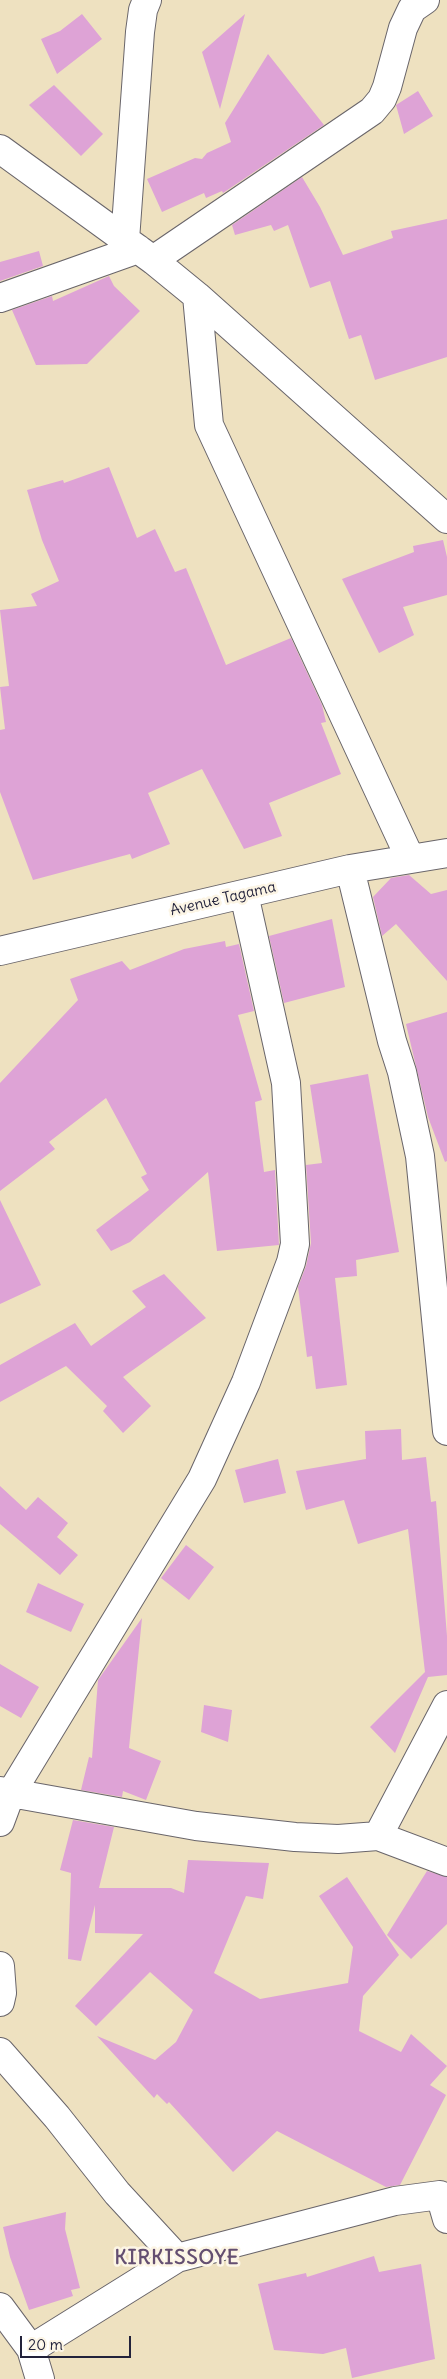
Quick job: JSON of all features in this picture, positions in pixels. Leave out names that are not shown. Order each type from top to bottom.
[{"type":"street","points":[[139,249],[140,32],[143,10],[147,0]]},
{"type":"street","points":[[0,298],[139,249],[372,111],[382,99],[387,87],[403,28],[412,9],[425,0]]},
{"type":"street","points":[[0,150],[139,249],[198,296],[447,519]]},
{"type":"street","points":[[198,296],[208,425],[410,858]]},
{"type":"street","name":"Avenue Tagama","points":[[0,951],[350,869],[447,853]]},
{"type":"street","points":[[350,869],[392,1041],[402,1072],[420,1156],[447,1431]]},
{"type":"street","points":[[0,1822],[5,1793],[202,1479],[246,1382],[291,1262],[295,1244],[286,1083],[244,894]]},
{"type":"street","points":[[378,1836],[447,1705]]},
{"type":"street","points":[[5,1793],[196,1826],[295,1838],[338,1839],[378,1836],[447,1862]]},
{"type":"street","points":[[0,1966],[2,1993],[0,2002]]},
{"type":"street","points":[[0,2052],[57,2117],[117,2193],[177,2258]]},
{"type":"street","points":[[31,2349],[177,2258],[396,2201],[445,2197]]},
{"type":"street","points":[[0,2307],[31,2349],[40,2379]]},
{"type":"building","points":[[82,14],[102,39],[57,74],[41,39],[60,31]]},
{"type":"building","points":[[245,14],[220,109],[202,52]]},
{"type":"building","points":[[268,54],[324,125],[223,193],[222,191],[206,198],[204,193],[162,212],[147,179],[195,158],[202,159],[207,153],[231,142],[225,123]]},
{"type":"building","points":[[54,85],[103,134],[81,156],[29,105]]},
{"type":"building","points":[[418,91],[433,116],[404,134],[396,105]]},
{"type":"building","points":[[302,177],[320,207],[343,255],[393,238],[391,231],[447,219],[447,357],[375,380],[361,335],[349,339],[330,281],[310,288],[288,225],[274,231],[271,225],[235,235],[232,225]]},
{"type":"building","points":[[39,251],[43,266],[0,281],[0,262]]},
{"type":"building","points":[[109,276],[114,286],[140,311],[87,364],[36,365],[12,310],[52,296],[53,301]]},
{"type":"building","points":[[109,467],[137,538],[155,529],[175,572],[186,568],[226,665],[291,638],[322,705],[326,722],[321,723],[341,774],[269,803],[282,836],[244,849],[202,769],[148,793],[170,844],[132,859],[130,854],[33,880],[0,792],[0,730],[5,729],[0,687],[9,686],[0,610],[37,606],[31,594],[59,581],[42,540],[27,490],[63,480],[64,483]]},
{"type":"building","points":[[443,540],[447,557],[447,595],[403,607],[414,635],[379,653],[342,579],[414,552],[413,546]]},
{"type":"building","points":[[409,875],[431,894],[447,890],[447,981],[396,924],[382,936],[373,897],[391,878]]},
{"type":"building","points":[[332,919],[345,987],[284,1003],[269,936]]},
{"type":"building","points":[[225,941],[226,947],[239,944],[254,1011],[238,1015],[262,1100],[255,1102],[264,1172],[275,1170],[279,1245],[217,1251],[208,1172],[130,1242],[111,1251],[96,1230],[149,1190],[141,1177],[147,1174],[106,1098],[49,1142],[55,1149],[0,1191],[0,1083],[78,1000],[70,979],[122,961],[130,970],[184,949]]},
{"type":"building","points":[[447,1012],[447,1161],[445,1162],[428,1117],[406,1024]]},
{"type":"building","points":[[368,1074],[399,1252],[356,1260],[357,1276],[335,1278],[347,1385],[316,1389],[312,1356],[307,1357],[298,1287],[306,1266],[311,1243],[306,1165],[322,1163],[310,1085]]},
{"type":"building","points":[[0,1200],[41,1285],[0,1304]]},
{"type":"building","points":[[164,1274],[206,1318],[123,1377],[151,1406],[123,1433],[103,1411],[107,1406],[66,1366],[0,1402],[0,1365],[75,1323],[91,1346],[146,1307],[132,1291]]},
{"type":"building","points":[[401,1429],[402,1460],[426,1457],[431,1502],[436,1501],[447,1636],[447,1675],[428,1677],[395,1753],[370,1727],[425,1672],[408,1529],[358,1544],[344,1500],[306,1510],[296,1471],[366,1459],[365,1431]]},
{"type":"building","points":[[278,1459],[286,1493],[244,1503],[235,1470]]},
{"type":"building","points":[[0,1486],[26,1510],[38,1497],[68,1523],[57,1537],[78,1555],[60,1575],[0,1524]]},
{"type":"building","points":[[186,1545],[214,1567],[189,1600],[161,1578]]},
{"type":"building","points":[[38,1583],[84,1604],[71,1632],[26,1612]]},
{"type":"building","points":[[142,1618],[129,1748],[161,1761],[146,1800],[123,1791],[122,1797],[81,1790],[89,1757],[92,1758],[98,1680]]},
{"type":"building","points":[[0,1664],[39,1687],[21,1718],[0,1706]]},
{"type":"building","points":[[204,1705],[232,1710],[228,1742],[201,1732]]},
{"type":"building","points":[[73,1820],[114,1827],[99,1888],[171,1888],[184,1893],[188,1860],[269,1863],[263,1899],[246,1896],[214,1973],[260,1999],[348,1983],[353,1947],[319,1896],[347,1877],[399,1955],[363,1996],[359,2031],[401,2052],[411,2034],[447,2066],[430,2085],[446,2095],[400,2185],[386,2187],[277,2131],[233,2172],[169,2102],[167,2104],[157,2094],[154,2098],[97,2036],[155,2060],[176,2042],[193,2010],[150,1972],[96,2026],[75,2006],[143,1934],[95,1933],[95,1905],[81,1961],[68,1959],[71,1873],[60,1870]]},
{"type":"building","points":[[427,1871],[447,1877],[447,1924],[411,1959],[387,1935]]},
{"type":"building","points":[[66,2212],[65,2229],[80,2288],[71,2290],[73,2296],[29,2310],[10,2257],[3,2227]]},
{"type":"building","points":[[374,2256],[379,2272],[421,2264],[435,2359],[352,2378],[346,2348],[323,2354],[274,2350],[258,2284],[306,2273],[307,2277]]},
{"type":"district","name":"KIRKISSOYE","points":[[177,2258]]}]
